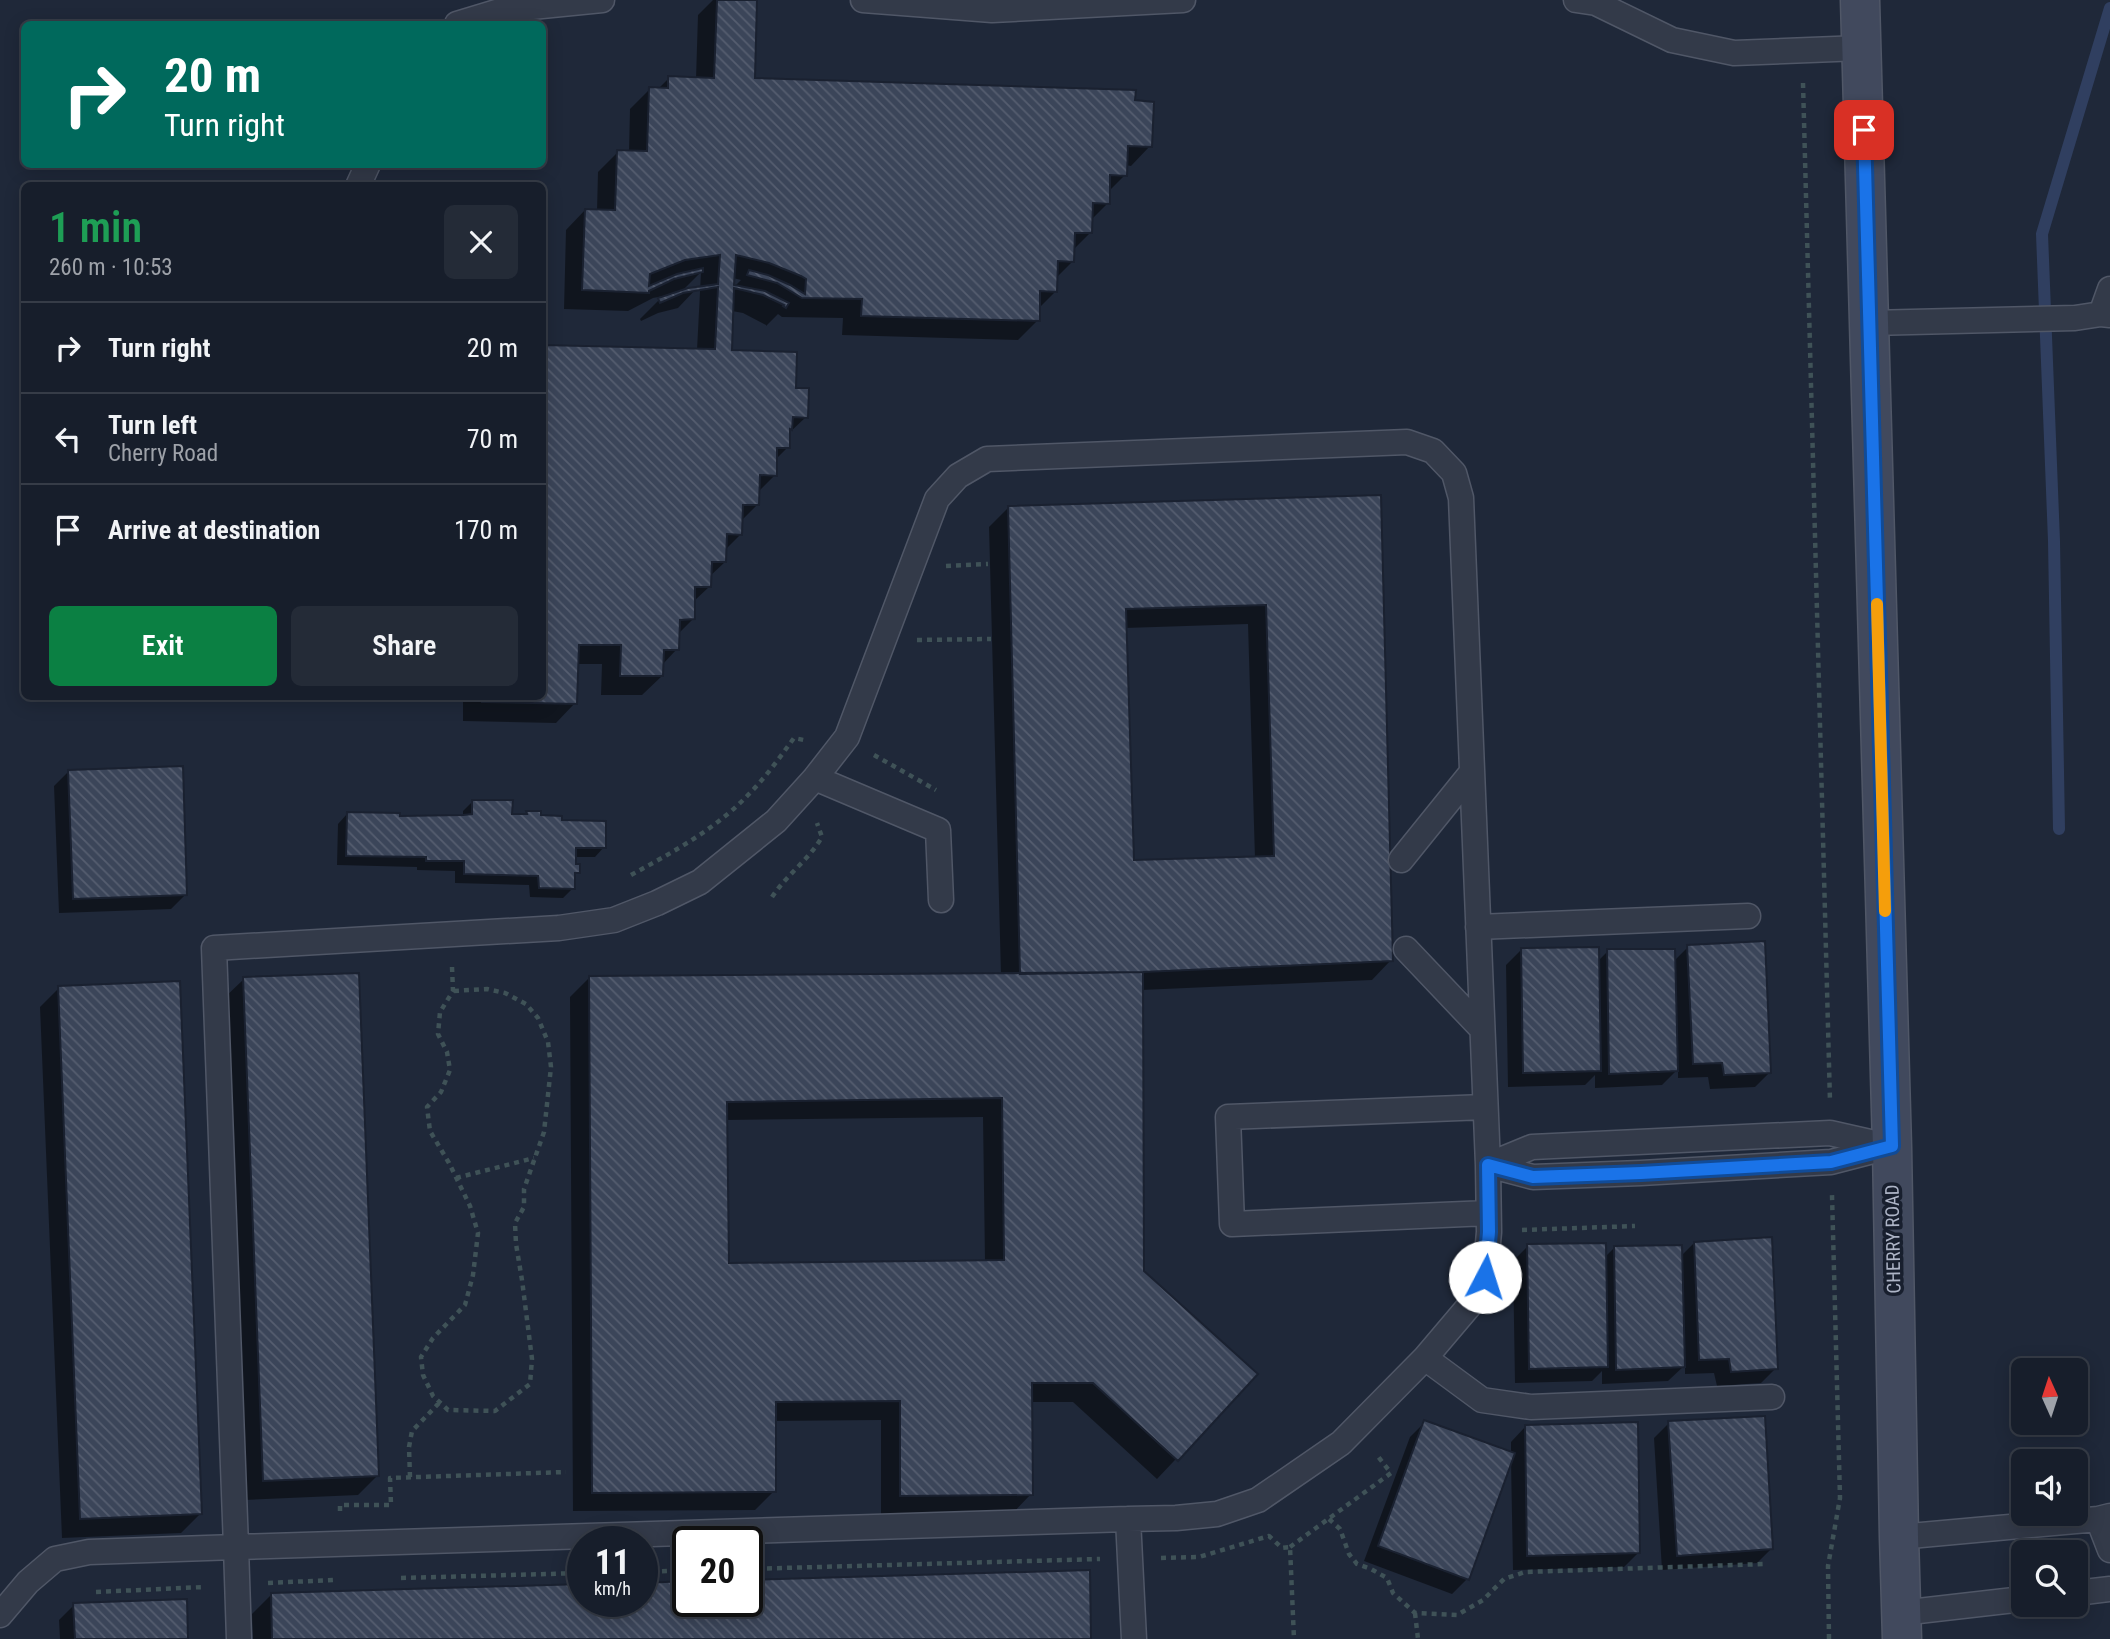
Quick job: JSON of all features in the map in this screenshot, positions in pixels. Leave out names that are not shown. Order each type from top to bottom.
[{"type":"main road","name":"CHERRY ROAD","points":[[1860,0],[1892,1146],[1902,1626]]},
{"type":"lane","points":[[467,21],[503,10],[602,0]]},
{"type":"lane","points":[[863,0],[992,10],[1183,0]]},
{"type":"lane","points":[[1576,0],[1596,3],[1672,40],[1734,53],[1861,48]]},
{"type":"lane","points":[[1870,323],[2105,315],[2110,289]]},
{"type":"lane","points":[[0,1615],[28,1582],[55,1559],[89,1552],[236,1547],[1128,1519],[1176,1518],[1217,1514],[1258,1500],[1340,1443],[1425,1358],[1475,1299],[1485,1277],[1489,1232],[1488,1165],[1461,498],[1454,473],[1433,452],[1407,442],[987,460],[958,476],[937,499],[847,737],[776,821],[700,882],[614,920],[559,928],[214,948],[236,1547],[239,1639]]},
{"type":"lane","points":[[1401,860],[1472,772]]},
{"type":"lane","points":[[815,778],[938,830],[941,900]]},
{"type":"lane","points":[[1478,927],[1748,916]]},
{"type":"lane","points":[[1406,949],[1482,1029]]},
{"type":"lane","points":[[1485,1107],[1228,1117],[1232,1224],[1488,1213]]},
{"type":"lane","points":[[1488,1165],[1532,1147],[1830,1133],[1892,1146]]},
{"type":"lane","points":[[1488,1165],[1533,1177],[1831,1162],[1892,1146]]},
{"type":"lane","points":[[1425,1358],[1482,1400],[1531,1407],[1772,1397]]},
{"type":"lane","points":[[1899,1537],[2104,1517],[2110,1549]]},
{"type":"lane","points":[[1128,1519],[1134,1639]]},
{"type":"lane","points":[[2088,1592],[2110,1589]]},
{"type":"lane","points":[[1902,1626],[2011,1602]]},
{"type":"path","points":[[1803,50],[1830,1133]]},
{"type":"path","points":[[915,640],[990,639]]},
{"type":"path","points":[[630,875],[682,847],[748,795],[794,737],[867,751],[901,772],[948,795]]},
{"type":"path","points":[[450,934],[453,991],[440,1012],[438,1034],[447,1052],[450,1070],[441,1092],[427,1107],[430,1131],[450,1163],[470,1206],[478,1233],[473,1275],[465,1305],[433,1338],[421,1357],[423,1375],[433,1396],[448,1410],[495,1411],[530,1384],[531,1359],[514,1223],[524,1207],[524,1189],[544,1132],[551,1068],[548,1042],[538,1017],[526,1004],[505,993],[488,989],[453,991]]},
{"type":"path","points":[[456,1178],[534,1158]]},
{"type":"path","points":[[1829,1639],[1828,1566],[1840,1498],[1831,1162]]},
{"type":"path","points":[[410,1477],[409,1447],[412,1431],[440,1402]]},
{"type":"path","points":[[341,1544],[340,1505],[391,1505],[390,1478],[566,1472]]},
{"type":"path","points":[[1329,1519],[1340,1529],[1349,1554],[1357,1564],[1387,1578],[1393,1593],[1415,1613],[1457,1615],[1483,1601],[1504,1579],[1525,1572],[1766,1564]]},
{"type":"path","points":[[763,1569],[1199,1557],[1269,1536],[1282,1548],[1290,1547],[1294,1639]]},
{"type":"path","points":[[395,1578],[567,1573]]},
{"type":"path","points":[[1415,1613],[1418,1639]]},
{"type":"building","points":[[717,0],[757,0],[755,78],[1136,90],[1135,100],[1154,102],[1152,147],[1128,146],[1127,176],[1110,175],[1110,204],[1093,203],[1092,233],[1075,233],[1074,262],[1058,261],[1057,292],[1040,291],[1040,321],[861,316],[862,299],[802,298],[777,283],[747,275],[749,270],[768,275],[805,294],[806,279],[769,263],[736,255],[734,285],[765,291],[789,303],[786,308],[763,295],[734,288],[732,350],[797,352],[796,388],[809,388],[808,418],[793,417],[790,448],[777,448],[777,476],[760,475],[759,505],[743,505],[742,535],[727,534],[726,562],[712,562],[711,587],[695,587],[695,619],[680,620],[679,650],[664,650],[663,676],[620,676],[621,645],[579,645],[577,704],[482,702],[546,700],[546,345],[715,349],[718,287],[683,293],[660,303],[658,298],[688,288],[718,284],[720,255],[685,260],[650,274],[649,286],[677,274],[703,268],[703,272],[674,279],[649,293],[582,290],[585,209],[615,210],[617,150],[647,151],[649,87],[668,88],[668,76],[714,78]]},
{"type":"building","points":[[1381,495],[1393,961],[1143,972],[1020,974],[1008,506]],"holes":[[[1266,605],[1274,856],[1134,860],[1126,609]]]},
{"type":"building","points":[[183,766],[187,895],[73,899],[68,770]]},
{"type":"building","points":[[472,800],[513,800],[512,814],[541,811],[541,815],[562,816],[562,820],[606,821],[606,848],[576,848],[576,864],[580,864],[580,873],[575,873],[575,889],[539,888],[538,876],[464,874],[464,861],[426,861],[426,857],[346,856],[347,812],[400,813],[400,816],[463,815],[472,814]]},
{"type":"building","points":[[1765,941],[1771,1073],[1724,1075],[1722,1063],[1693,1064],[1687,945]]},
{"type":"building","points":[[1599,947],[1601,1071],[1523,1073],[1521,948]]},
{"type":"building","points":[[1607,949],[1675,949],[1678,1071],[1609,1074]]},
{"type":"building","points":[[1143,972],[1144,1271],[1258,1374],[1178,1461],[1093,1383],[1032,1383],[1033,1495],[900,1496],[900,1401],[776,1402],[776,1492],[592,1493],[589,976]],"holes":[[[1002,1098],[1004,1260],[729,1263],[727,1102]]]},
{"type":"building","points":[[359,973],[379,1476],[263,1481],[243,977]]},
{"type":"building","points":[[180,981],[202,1514],[80,1519],[58,986]]},
{"type":"building","points":[[1772,1237],[1778,1369],[1731,1372],[1729,1359],[1699,1360],[1694,1242]]},
{"type":"building","points":[[1606,1243],[1608,1367],[1529,1369],[1527,1244]]},
{"type":"building","points":[[1682,1245],[1685,1367],[1616,1370],[1614,1246]]},
{"type":"building","points":[[1765,1416],[1773,1549],[1677,1556],[1668,1421]]},
{"type":"building","points":[[1424,1420],[1515,1453],[1469,1580],[1378,1546]]},
{"type":"building","points":[[1638,1422],[1640,1553],[1527,1556],[1525,1425]]},
{"type":"building","points":[[1090,1570],[1091,1639],[272,1639],[271,1593],[567,1584],[567,1617],[658,1617],[658,1582],[672,1582],[672,1617],[763,1617],[763,1580]]},
{"type":"building","points":[[187,1599],[188,1639],[75,1639],[73,1603]]},
{"type":"waterway","points":[[2059,829],[2054,541],[2042,234],[2110,8]]},
{"type":"slow traffic","points":[[1877,604],[1885,911]]},
{"type":"route","points":[[1485,1277],[1489,1232],[1488,1165],[1533,1177],[1641,1173],[1831,1162],[1892,1146],[1864,130]]}]
